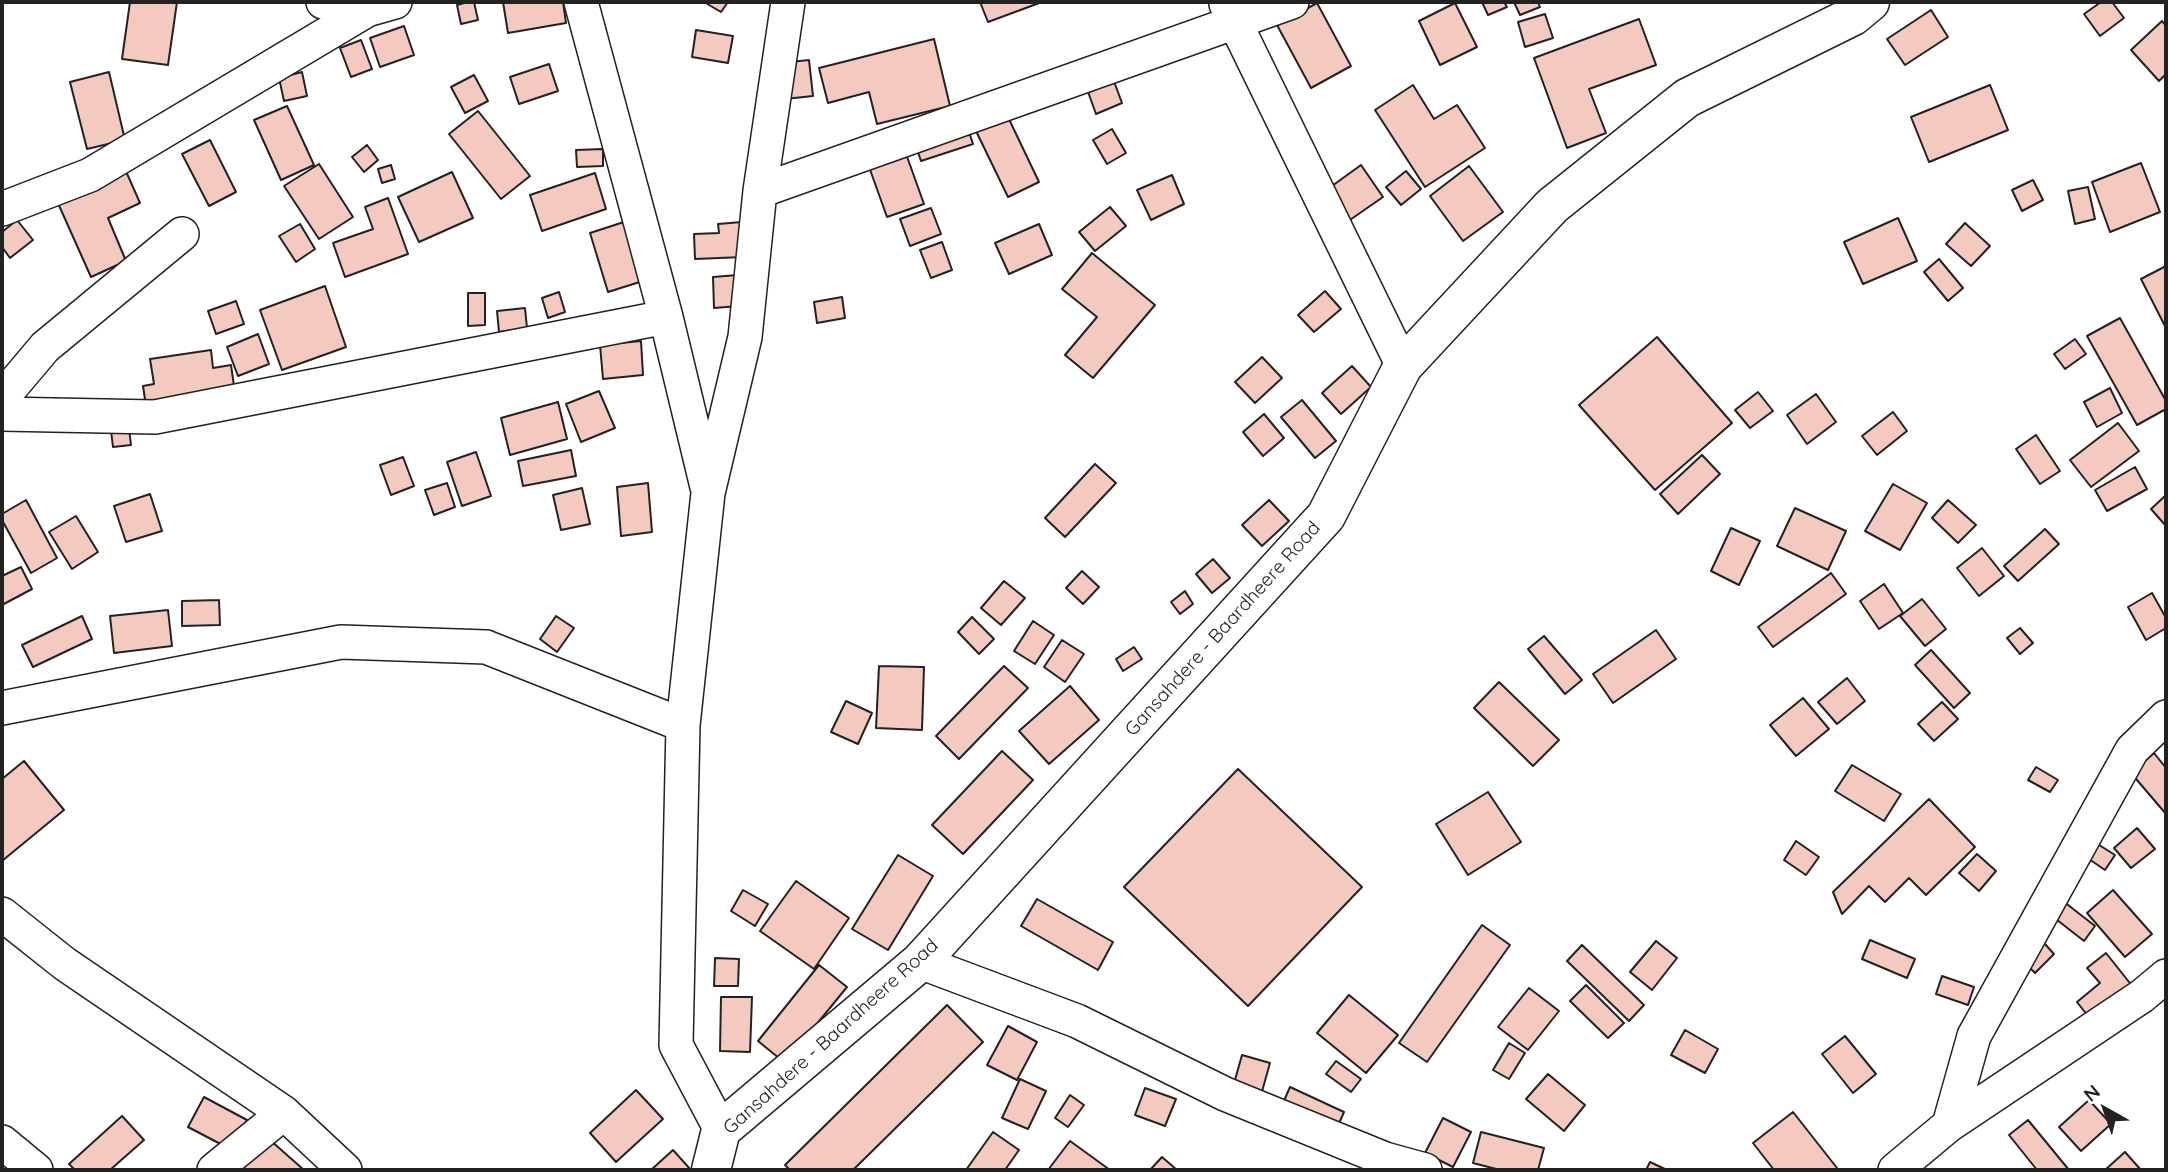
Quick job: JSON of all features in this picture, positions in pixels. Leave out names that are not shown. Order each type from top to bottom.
[{"type":"main road","name":"Gansahdere - Baardheere Road","points":[[711,1170],[721,1130],[920,962],[1326,516],[1403,366],[1552,206],[1687,98],[1853,16],[1870,2]]},
{"type":"street","points":[[323,2],[381,6]]},
{"type":"street","points":[[581,2],[666,317],[708,493]]},
{"type":"street","points":[[721,1130],[676,1045],[683,725],[708,493],[745,337],[760,191],[788,2]]},
{"type":"street","points":[[760,191],[1230,12],[1292,2]]},
{"type":"street","points":[[2,209],[90,174],[381,6]]},
{"type":"street","points":[[1230,12],[1403,366]]},
{"type":"street","points":[[2,398],[45,347],[182,234]]},
{"type":"street","points":[[2,414],[155,416],[666,317]]},
{"type":"street","points":[[2,708],[341,642],[486,647],[683,725]]},
{"type":"street","points":[[1950,1125],[1974,1036],[2132,750],[2166,717]]},
{"type":"street","points":[[2,914],[65,964],[284,1113],[345,1170]]},
{"type":"street","points":[[920,962],[1077,1021],[1225,1094],[1381,1165],[1425,1170]]},
{"type":"street","points":[[1895,1170],[1950,1125],[2142,996],[2166,976]]},
{"type":"street","points":[[214,1170],[284,1113]]},
{"type":"street","points":[[2,1142],[36,1170]]},
{"type":"building","points":[[130,2],[177,2],[168,65],[122,59]]},
{"type":"building","points":[[474,2],[478,20],[461,24],[457,5]]},
{"type":"building","points":[[503,2],[563,2],[566,23],[508,33]]},
{"type":"building","points":[[704,2],[728,2],[721,12]]},
{"type":"building","points":[[980,2],[1042,2],[988,22]]},
{"type":"building","points":[[1482,2],[1504,2],[1507,7],[1488,15]]},
{"type":"building","points":[[1514,2],[1538,2],[1540,7],[1520,15]]},
{"type":"building","points":[[2101,2],[2112,2],[2124,18],[2100,36],[2084,14]]},
{"type":"building","points":[[1317,3],[1351,66],[1311,88],[1277,25]]},
{"type":"building","points":[[1455,3],[1477,47],[1440,65],[1419,21]]},
{"type":"building","points":[[1931,10],[1948,37],[1905,65],[1887,39]]},
{"type":"building","points":[[1545,14],[1553,38],[1525,47],[1518,22]]},
{"type":"building","points":[[1639,19],[1656,65],[1589,89],[1606,133],[1567,148],[1534,58]]},
{"type":"building","points":[[2162,21],[2166,26],[2166,74],[2159,81],[2131,50]]},
{"type":"building","points":[[404,26],[414,55],[380,67],[370,38]]},
{"type":"building","points":[[696,30],[733,36],[728,63],[692,57]]},
{"type":"building","points":[[934,39],[950,106],[877,124],[869,92],[828,103],[819,68]]},
{"type":"building","points":[[361,40],[372,69],[351,77],[340,48]]},
{"type":"building","points":[[809,60],[813,96],[785,99],[781,63]]},
{"type":"building","points":[[549,64],[558,91],[519,104],[510,77]]},
{"type":"building","points":[[1109,68],[1122,103],[1096,114],[1083,78]]},
{"type":"building","points":[[109,72],[125,140],[87,149],[70,82]]},
{"type":"building","points":[[302,72],[307,96],[284,101],[279,78]]},
{"type":"building","points":[[474,75],[488,101],[465,113],[451,87]]},
{"type":"building","points":[[1413,85],[1434,119],[1457,105],[1485,148],[1425,187],[1375,110]]},
{"type":"building","points":[[1990,85],[2008,130],[1929,162],[1911,117]]},
{"type":"building","points":[[287,106],[314,165],[281,180],[254,120]]},
{"type":"building","points":[[478,111],[530,176],[501,199],[449,134]]},
{"type":"building","points":[[1007,115],[1039,182],[1008,197],[976,131]]},
{"type":"building","points":[[965,120],[973,144],[921,161],[913,137]]},
{"type":"building","points":[[1112,129],[1126,153],[1107,164],[1093,140]]},
{"type":"building","points":[[210,140],[236,192],[209,206],[182,154]]},
{"type":"building","points":[[367,145],[378,160],[364,172],[352,157]]},
{"type":"building","points":[[603,149],[603,166],[577,167],[576,150]]},
{"type":"building","points":[[905,151],[924,204],[887,217],[868,164]]},
{"type":"building","points":[[2141,163],[2160,212],[2110,232],[2092,182]]},
{"type":"building","points":[[319,164],[353,217],[319,239],[284,186]]},
{"type":"building","points":[[391,165],[395,179],[382,183],[378,169]]},
{"type":"building","points":[[1361,165],[1383,197],[1347,222],[1325,191]]},
{"type":"building","points":[[1469,166],[1503,212],[1463,241],[1430,196]]},
{"type":"building","points":[[125,169],[140,203],[108,218],[126,261],[91,277],[57,201]]},
{"type":"building","points":[[1406,171],[1421,189],[1401,205],[1386,187]]},
{"type":"building","points":[[452,172],[473,218],[419,242],[398,197]]},
{"type":"building","points":[[595,173],[606,209],[542,231],[530,195]]},
{"type":"building","points":[[1172,175],[1184,204],[1151,220],[1137,190]]},
{"type":"building","points":[[2033,180],[2043,200],[2022,211],[2012,190]]},
{"type":"building","points":[[2088,187],[2095,219],[2075,224],[2068,191]]},
{"type":"building","points":[[388,198],[408,254],[345,277],[333,243],[373,229],[365,207]]},
{"type":"building","points":[[1110,207],[1126,226],[1095,251],[1079,232]]},
{"type":"building","points":[[931,208],[941,234],[910,246],[900,219]]},
{"type":"building","points":[[1898,218],[1917,261],[1863,284],[1844,242]]},
{"type":"building","points":[[17,220],[33,240],[10,258],[2,247],[2,232]]},
{"type":"building","points":[[627,221],[646,280],[608,292],[590,233]]},
{"type":"building","points":[[742,222],[743,257],[695,259],[694,234],[719,233],[718,224]]},
{"type":"building","points":[[1965,223],[1990,246],[1971,266],[1946,244]]},
{"type":"building","points":[[300,224],[315,249],[296,262],[279,236]]},
{"type":"building","points":[[1039,224],[1052,255],[1009,274],[995,243]]},
{"type":"building","points":[[942,242],[952,270],[931,278],[920,250]]},
{"type":"building","points":[[1092,253],[1155,305],[1093,378],[1065,355],[1097,317],[1062,289]]},
{"type":"building","points":[[1939,259],[1963,288],[1948,301],[1924,272]]},
{"type":"building","points":[[2166,266],[2166,328],[2141,279]]},
{"type":"building","points":[[738,275],[739,306],[714,308],[713,277]]},
{"type":"building","points":[[325,286],[346,347],[282,370],[260,310]]},
{"type":"building","points":[[1325,291],[1341,309],[1314,332],[1298,315]]},
{"type":"building","points":[[559,292],[565,312],[548,318],[542,298]]},
{"type":"building","points":[[468,293],[485,293],[485,325],[468,326]]},
{"type":"building","points":[[842,297],[845,318],[817,323],[814,302]]},
{"type":"building","points":[[236,301],[244,324],[216,334],[208,311]]},
{"type":"building","points":[[525,308],[527,328],[499,332],[497,311]]},
{"type":"building","points":[[2120,318],[2166,401],[2166,409],[2137,425],[2087,336]]},
{"type":"building","points":[[258,334],[269,364],[238,376],[227,347]]},
{"type":"building","points":[[1657,337],[1732,423],[1655,490],[1579,405]]},
{"type":"building","points":[[2075,339],[2086,354],[2065,369],[2054,354]]},
{"type":"building","points":[[641,341],[643,375],[603,379],[600,345]]},
{"type":"building","points":[[211,350],[213,368],[231,365],[235,393],[146,406],[143,386],[154,384],[150,359]]},
{"type":"building","points":[[1262,357],[1282,378],[1255,403],[1235,382]]},
{"type":"building","points":[[1352,366],[1371,387],[1341,414],[1322,393]]},
{"type":"building","points":[[2110,388],[2122,413],[2097,427],[2084,402]]},
{"type":"building","points":[[599,391],[615,428],[581,442],[566,404]]},
{"type":"building","points":[[1758,392],[1773,411],[1750,428],[1735,410]]},
{"type":"building","points":[[1816,394],[1836,422],[1807,444],[1787,415]]},
{"type":"building","points":[[1302,400],[1336,441],[1315,458],[1281,417]]},
{"type":"building","points":[[558,402],[567,439],[510,455],[501,418]]},
{"type":"building","points":[[1893,412],[1907,431],[1877,455],[1862,436]]},
{"type":"building","points":[[1264,414],[1284,438],[1263,456],[1243,432]]},
{"type":"building","points":[[128,420],[131,445],[113,447],[110,423]]},
{"type":"building","points":[[2118,423],[2139,451],[2091,487],[2070,460]]},
{"type":"building","points":[[2036,435],[2060,471],[2040,484],[2016,449]]},
{"type":"building","points":[[571,450],[576,476],[523,486],[518,461]]},
{"type":"building","points":[[476,452],[491,496],[462,506],[447,462]]},
{"type":"building","points":[[1702,455],[1720,474],[1678,514],[1660,494]]},
{"type":"building","points":[[403,457],[414,486],[391,495],[380,465]]},
{"type":"building","points":[[1095,464],[1116,483],[1065,537],[1045,518]]},
{"type":"building","points":[[2135,467],[2147,489],[2107,511],[2095,490]]},
{"type":"building","points":[[447,483],[455,507],[434,515],[425,490]]},
{"type":"building","points":[[648,483],[652,532],[621,536],[617,487]]},
{"type":"building","points":[[1893,484],[1927,503],[1900,550],[1865,531]]},
{"type":"building","points":[[582,488],[590,524],[561,530],[553,495]]},
{"type":"building","points":[[150,494],[162,531],[126,542],[114,506]]},
{"type":"building","points":[[2166,495],[2166,526],[2151,509]]},
{"type":"building","points":[[26,500],[57,558],[31,573],[2,520],[2,514]]},
{"type":"building","points":[[1269,500],[1289,521],[1262,546],[1242,525]]},
{"type":"building","points":[[1948,500],[1976,525],[1958,543],[1932,518]]},
{"type":"building","points":[[1795,508],[1846,531],[1828,570],[1777,546]]},
{"type":"building","points":[[76,516],[98,552],[72,569],[49,532]]},
{"type":"building","points":[[1731,528],[1760,541],[1739,585],[1711,571]]},
{"type":"building","points":[[2045,529],[2059,544],[2018,581],[2004,566]]},
{"type":"building","points":[[1982,548],[2004,576],[1979,596],[1957,568]]},
{"type":"building","points":[[1213,559],[1230,578],[1212,593],[1196,574]]},
{"type":"building","points":[[21,567],[32,589],[2,605],[2,576]]},
{"type":"building","points":[[1082,571],[1099,587],[1083,604],[1066,588]]},
{"type":"building","points":[[1831,573],[1846,594],[1773,647],[1758,627]]},
{"type":"building","points":[[1004,581],[1025,598],[1001,625],[981,608]]},
{"type":"building","points":[[1884,584],[1903,613],[1879,629],[1860,601]]},
{"type":"building","points":[[1185,591],[1193,604],[1180,614],[1171,602]]},
{"type":"building","points":[[2152,593],[2166,618],[2166,628],[2146,640],[2128,607]]},
{"type":"building","points":[[1922,599],[1946,629],[1925,646],[1900,616]]},
{"type":"building","points":[[219,600],[220,625],[182,626],[182,601]]},
{"type":"building","points":[[168,610],[172,646],[114,653],[110,616]]},
{"type":"building","points":[[82,616],[92,639],[33,667],[22,645]]},
{"type":"building","points":[[556,616],[574,628],[557,652],[540,639]]},
{"type":"building","points":[[972,617],[994,639],[979,654],[958,632]]},
{"type":"building","points":[[1033,621],[1054,635],[1035,664],[1014,651]]},
{"type":"building","points":[[2020,628],[2033,643],[2020,654],[2007,638]]},
{"type":"building","points":[[1656,630],[1676,659],[1613,703],[1593,674]]},
{"type":"building","points":[[1544,636],[1582,680],[1565,694],[1528,649]]},
{"type":"building","points":[[1062,640],[1084,654],[1065,682],[1044,667]]},
{"type":"building","points":[[1134,647],[1142,659],[1123,671],[1116,659]]},
{"type":"building","points":[[1931,650],[1970,693],[1954,708],[1915,665]]},
{"type":"building","points":[[879,666],[924,667],[922,730],[876,728]]},
{"type":"building","points":[[1004,666],[1028,688],[959,759],[936,736]]},
{"type":"building","points":[[1847,678],[1865,701],[1837,724],[1818,702]]},
{"type":"building","points":[[1499,682],[1559,740],[1533,766],[1474,708]]},
{"type":"building","points":[[1070,686],[1099,720],[1049,764],[1019,731]]},
{"type":"building","points":[[1803,698],[1829,729],[1796,756],[1770,725]]},
{"type":"building","points":[[846,701],[872,713],[858,744],[831,732]]},
{"type":"building","points":[[1942,702],[1958,719],[1934,741],[1918,724]]},
{"type":"building","points":[[1002,751],[1033,780],[963,854],[932,825]]},
{"type":"building","points":[[2154,753],[2166,768],[2166,814],[2131,773]]},
{"type":"building","points":[[24,761],[64,810],[2,861],[2,779]]},
{"type":"building","points":[[1852,765],[1901,794],[1884,821],[1835,791]]},
{"type":"building","points":[[2036,767],[2058,780],[2050,792],[2028,780]]},
{"type":"building","points":[[1238,769],[1362,887],[1248,1006],[1124,887]]},
{"type":"building","points":[[1488,792],[1521,842],[1468,875],[1436,824]]},
{"type":"building","points":[[1929,799],[1975,847],[1926,895],[1909,878],[1885,902],[1869,886],[1842,914],[1833,892]]},
{"type":"building","points":[[2137,828],[2155,849],[2131,868],[2114,848]]},
{"type":"building","points":[[1796,841],[1819,857],[1806,875],[1784,860]]},
{"type":"building","points":[[2096,843],[2115,855],[2105,870],[2086,857]]},
{"type":"building","points":[[1977,854],[1996,871],[1979,891],[1959,873]]},
{"type":"building","points":[[898,855],[933,876],[888,950],[852,929]]},
{"type":"building","points":[[796,881],[849,918],[814,969],[760,931]]},
{"type":"building","points":[[743,890],[768,904],[755,926],[731,911]]},
{"type":"building","points":[[2113,890],[2152,934],[2125,957],[2087,913]]},
{"type":"building","points":[[1037,899],[1113,942],[1098,970],[1021,926]]},
{"type":"building","points":[[2063,901],[2095,926],[2084,941],[2052,916]]},
{"type":"building","points":[[1482,925],[1510,945],[1427,1062],[1399,1043]]},
{"type":"building","points":[[1870,940],[1915,959],[1907,978],[1862,959]]},
{"type":"building","points":[[1656,941],[1677,958],[1652,990],[1630,972]]},
{"type":"building","points":[[2044,943],[2054,954],[2035,973],[2024,962]]},
{"type":"building","points":[[1582,945],[1644,1005],[1629,1021],[1567,961]]},
{"type":"building","points":[[2106,953],[2133,987],[2091,1020],[2077,1002],[2100,983],[2087,968]]},
{"type":"building","points":[[715,958],[739,959],[738,986],[714,986]]},
{"type":"building","points":[[819,965],[847,987],[785,1063],[758,1041]]},
{"type":"building","points":[[1942,976],[1974,987],[1968,1005],[1936,994]]},
{"type":"building","points":[[1586,985],[1624,1023],[1608,1038],[1570,1001]]},
{"type":"building","points":[[1529,988],[1559,1011],[1528,1050],[1498,1027]]},
{"type":"building","points":[[1349,995],[1398,1035],[1366,1073],[1317,1033]]},
{"type":"building","points":[[721,997],[752,997],[750,1052],[720,1051]]},
{"type":"building","points":[[947,1005],[983,1042],[853,1170],[790,1170],[785,1165]]},
{"type":"building","points":[[1008,1026],[1037,1042],[1017,1080],[987,1065]]},
{"type":"building","points":[[1685,1030],[1718,1049],[1705,1073],[1671,1055]]},
{"type":"building","points":[[1845,1036],[1876,1074],[1853,1093],[1822,1054]]},
{"type":"building","points":[[1509,1043],[1525,1053],[1509,1079],[1493,1070]]},
{"type":"building","points":[[1242,1055],[1270,1063],[1261,1095],[1233,1087]]},
{"type":"building","points":[[1336,1061],[1361,1079],[1351,1092],[1326,1074]]},
{"type":"building","points":[[1548,1074],[1585,1105],[1564,1131],[1526,1099]]},
{"type":"building","points":[[1020,1079],[1046,1091],[1028,1129],[1002,1118]]},
{"type":"building","points":[[1290,1087],[1344,1112],[1337,1128],[1283,1103]]},
{"type":"building","points":[[1145,1088],[1176,1099],[1165,1126],[1135,1115]]},
{"type":"building","points":[[636,1090],[663,1119],[616,1162],[590,1133]]},
{"type":"building","points":[[1070,1095],[1084,1105],[1068,1127],[1055,1118]]},
{"type":"building","points":[[204,1097],[247,1120],[232,1150],[188,1127]]},
{"type":"building","points":[[2089,1100],[2111,1124],[2081,1151],[2059,1127]]},
{"type":"building","points":[[1793,1112],[1837,1168],[1774,1170],[1753,1143]]},
{"type":"building","points":[[122,1116],[144,1140],[110,1170],[75,1170],[69,1164]]},
{"type":"building","points":[[1443,1118],[1471,1132],[1453,1167],[1425,1153]]},
{"type":"building","points":[[2028,1120],[2069,1170],[2037,1170],[2009,1135]]},
{"type":"building","points":[[993,1132],[1019,1150],[1005,1170],[966,1170]]},
{"type":"building","points":[[1481,1132],[1544,1148],[1538,1170],[1500,1170],[1473,1163]]},
{"type":"building","points":[[270,1140],[304,1170],[241,1170]]},
{"type":"building","points":[[1070,1141],[1110,1170],[1048,1170]]},
{"type":"building","points":[[673,1150],[691,1170],[651,1170]]},
{"type":"building","points":[[2125,1152],[2141,1170],[2105,1170]]},
{"type":"building","points":[[1162,1157],[1177,1170],[1150,1170]]},
{"type":"building","points":[[1650,1162],[1667,1170],[1646,1170]]}]
